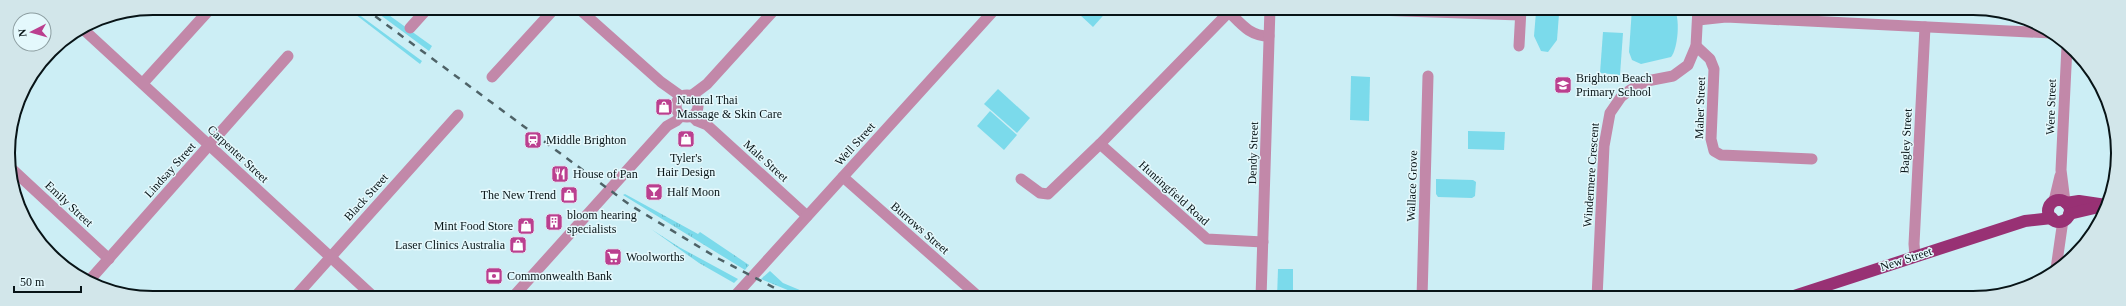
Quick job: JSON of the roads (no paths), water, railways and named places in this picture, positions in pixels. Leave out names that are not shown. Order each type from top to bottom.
[{"type":"main road","name":"New Street","points":[[1809,291],[2059,211],[2079,201],[2101,204]]},
{"type":"street","points":[[143,83],[205,15]]},
{"type":"street","points":[[410,28],[422,15]]},
{"type":"street","points":[[492,77],[549,15]]},
{"type":"street","name":"Male Street","points":[[586,15],[807,216]]},
{"type":"street","points":[[518,291],[667,126],[676,121],[687,106],[770,15]]},
{"type":"street","name":"Well Street","points":[[739,291],[990,15]]},
{"type":"street","points":[[1021,179],[1040,193],[1048,194],[1100,144],[1222,15]]},
{"type":"street","points":[[1232,15],[1250,33],[1269,36]]},
{"type":"street","name":"Dendy Street","points":[[1262,291],[1270,15]]},
{"type":"street","points":[[1519,46],[1521,15]]},
{"type":"street","name":"Windermere Crescent","points":[[1597,291],[1604,146],[1610,113],[1621,97],[1630,90],[1648,81],[1673,76],[1682,71],[1693,57],[1696,46],[1698,15]]},
{"type":"street","points":[[1698,20],[1726,17],[2040,33]]},
{"type":"street","name":"Bagley Street","points":[[1915,256],[1914,244],[1925,27]]},
{"type":"street","name":"Carpenter Street","points":[[87,32],[368,291]]},
{"type":"street","name":"Maher Street","points":[[1696,46],[1710,59],[1714,69],[1711,139],[1714,151],[1722,155],[1812,159]]},
{"type":"street","name":"Were Street","points":[[2056,263],[2067,52]]},
{"type":"street","name":"Lindsay Street","points":[[92,277],[288,56]]},
{"type":"street","name":"Wallace Grove","points":[[1422,291],[1428,76]]},
{"type":"street","name":"Black Street","points":[[300,291],[458,115]]},
{"type":"street","name":"Huntingfield Road","points":[[1100,144],[1207,239],[1263,242]]},
{"type":"street","name":"Emily Street","points":[[16,173],[109,259]]},
{"type":"street","name":"Burrows Street","points":[[843,177],[972,291]]},
{"type":"railway","points":[[373,15],[630,205],[719,259],[781,291]]},
{"type":"place","name":"Brighton Beach Primary School","points":[[1563,85]]},
{"type":"place","name":"Natural Thai Massage & Skin Care","points":[[664,107]]},
{"type":"place","name":"Tyler's Hair Design","points":[[686,139]]},
{"type":"place","name":"Middle Brighton","points":[[533,140]]},
{"type":"place","name":"House of Pan","points":[[560,174]]},
{"type":"place","name":"Half Moon","points":[[654,192]]},
{"type":"place","name":"The New Trend","points":[[569,195]]},
{"type":"place","name":"bloom hearing specialists","points":[[554,222]]},
{"type":"place","name":"Mint Food Store","points":[[526,226]]},
{"type":"place","name":"Laser Clinics Australia","points":[[518,245]]},
{"type":"place","name":"Woolworths","points":[[613,257]]},
{"type":"place","name":"Commonwealth Bank","points":[[494,276]]}]
